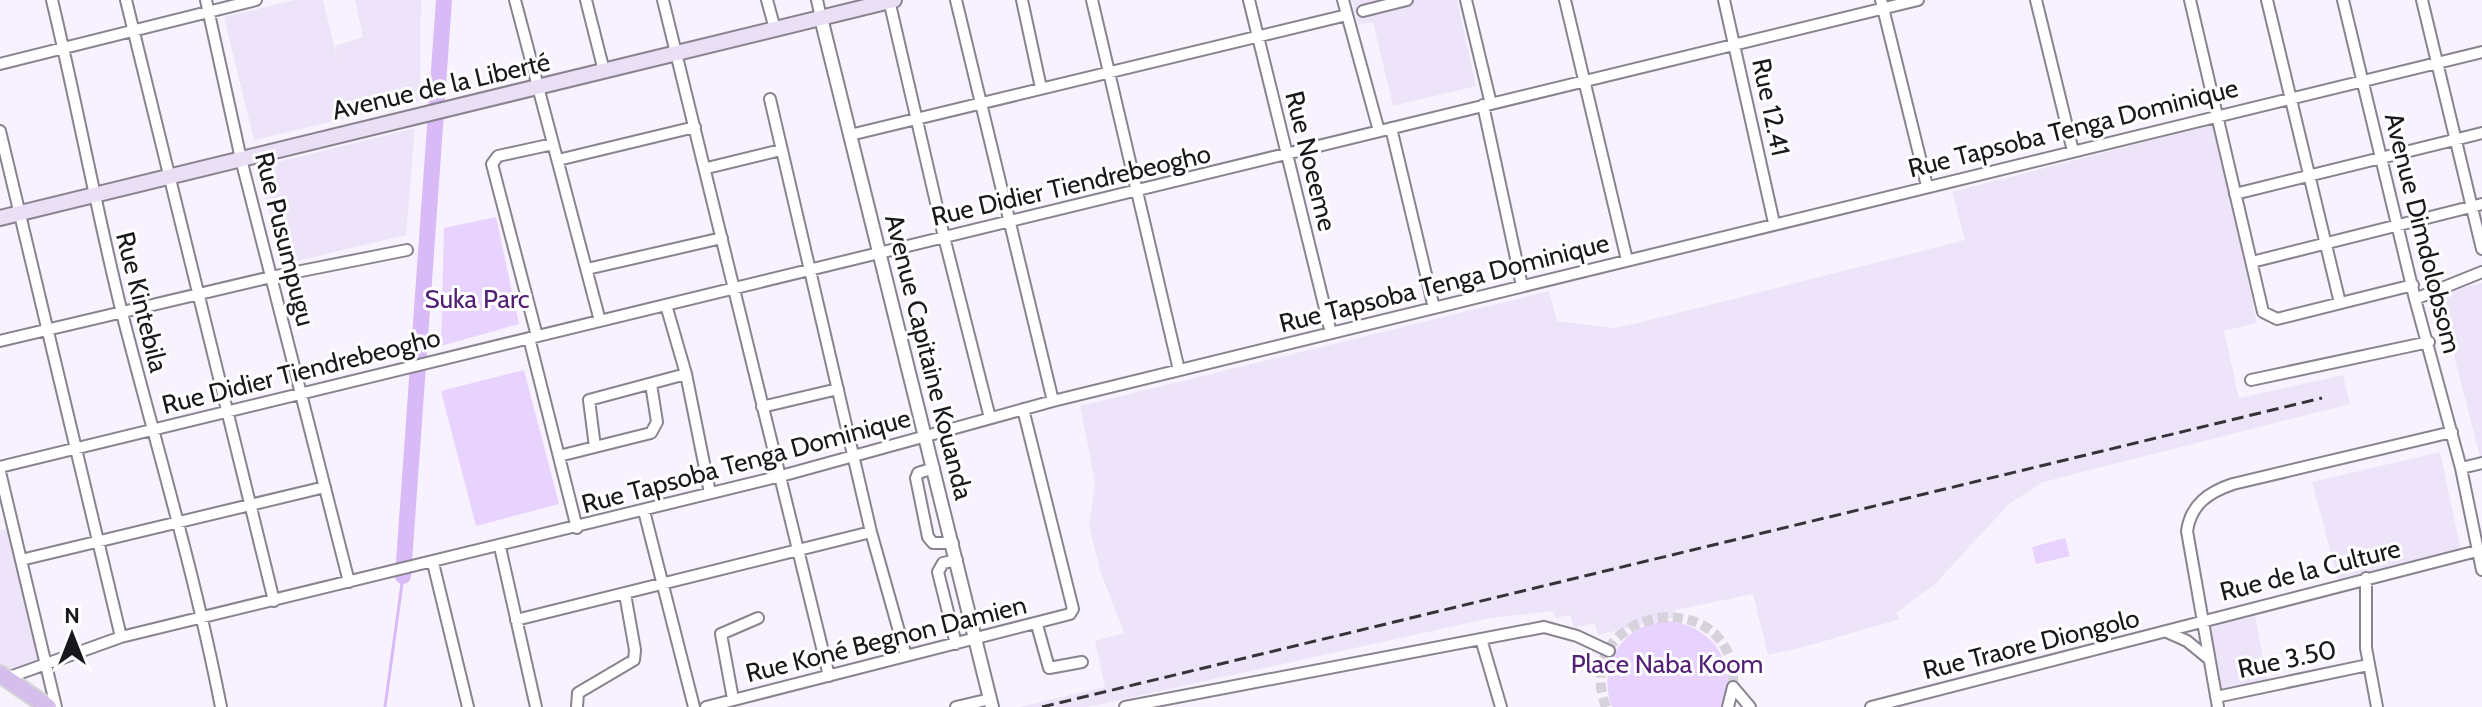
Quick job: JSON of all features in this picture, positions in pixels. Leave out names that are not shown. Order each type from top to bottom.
[{"type":"main road","name":"Avenue de la Liberté","points":[[0,218],[891,0]]},
{"type":"main road","points":[[3,676],[48,707]]},
{"type":"street","name":"Rue Kintebila","points":[[52,0],[92,194],[152,430],[180,521],[204,618],[221,707]]},
{"type":"street","points":[[126,0],[274,601]]},
{"type":"street","name":"Rue Pusumpugu","points":[[206,0],[241,159],[349,582]]},
{"type":"street","points":[[0,64],[256,0]]},
{"type":"street","points":[[515,0],[600,321]]},
{"type":"street","points":[[586,0],[604,71]]},
{"type":"street","points":[[663,0],[707,168],[829,676]]},
{"type":"street","points":[[767,0],[775,29]]},
{"type":"street","points":[[817,0],[821,18]]},
{"type":"street","points":[[891,0],[916,119],[990,418]]},
{"type":"street","points":[[956,0],[984,104],[1008,221],[1053,401]]},
{"type":"street","points":[[1022,0],[1041,88]]},
{"type":"street","points":[[1092,0],[1179,370]]},
{"type":"street","name":"Rue Noeeme","points":[[1249,0],[1331,333]]},
{"type":"street","points":[[1343,0],[1385,129],[1434,308]]},
{"type":"street","points":[[1363,11],[1407,0]]},
{"type":"street","points":[[1466,0],[1522,286]]},
{"type":"street","points":[[1565,0],[1627,260]]},
{"type":"street","name":"Rue 12.41","points":[[1724,0],[1774,223]]},
{"type":"street","name":"Rue Didier Tiendrebeogho","points":[[0,470],[408,365],[431,362],[1287,156],[1385,129],[1735,45],[1882,5],[1918,0]]},
{"type":"street","points":[[2036,0],[2073,151]]},
{"type":"street","points":[[2190,0],[2263,312],[2277,319],[2413,285]]},
{"type":"street","points":[[2267,0],[2340,303]]},
{"type":"street","name":"Avenue Dimdolobsom","points":[[2343,0],[2415,299],[2461,468],[2482,570]]},
{"type":"street","points":[[2422,0],[2454,140],[2478,205],[2482,249]]},
{"type":"street","points":[[1882,5],[1927,186]]},
{"type":"street","points":[[850,135],[1347,15]]},
{"type":"street","name":"Avenue Capitaine Kouanda","points":[[821,18],[991,703]]},
{"type":"street","name":"Rue Tapsoba Tenga Dominique","points":[[3,676],[121,637],[577,528],[855,457],[1053,401],[2482,52]]},
{"type":"street","points":[[770,99],[871,532],[906,656]]},
{"type":"street","points":[[558,160],[695,127]]},
{"type":"street","points":[[0,131],[121,637]]},
{"type":"street","points":[[2235,194],[2482,133]]},
{"type":"street","points":[[553,144],[498,156],[492,164],[577,528]]},
{"type":"street","points":[[707,168],[781,150]]},
{"type":"street","points":[[2252,262],[2478,205]]},
{"type":"street","points":[[587,269],[722,238]]},
{"type":"street","points":[[0,341],[271,277],[407,250]]},
{"type":"street","points":[[2415,299],[2482,272]]},
{"type":"street","points":[[666,305],[686,374],[710,493]]},
{"type":"street","points":[[2251,380],[2429,342]]},
{"type":"street","points":[[595,447],[589,400],[686,374]]},
{"type":"street","points":[[559,456],[651,433],[656,428],[651,384]]},
{"type":"street","points":[[762,407],[838,389]]},
{"type":"street","name":"Rue Koné Begnon Damien","points":[[706,707],[1064,618],[1073,609],[1023,409]]},
{"type":"street","name":"Rue de la Culture","points":[[2452,432],[2233,484],[2210,493],[2194,510],[2187,531],[2201,619],[2477,551]]},
{"type":"street","points":[[2461,468],[2482,463]]},
{"type":"street","points":[[934,468],[922,470],[916,478],[928,537],[933,543],[953,543]]},
{"type":"street","points":[[0,470],[6,524],[21,560],[56,707]]},
{"type":"street","points":[[21,560],[325,487]]},
{"type":"street","points":[[644,511],[694,707]]},
{"type":"street","points":[[516,620],[871,532]]},
{"type":"street","points":[[500,547],[536,707]]},
{"type":"street","points":[[956,644],[938,572],[943,563],[957,560]]},
{"type":"street","points":[[433,563],[468,707]]},
{"type":"street","points":[[2366,578],[2368,665],[2377,707]]},
{"type":"street","points":[[577,707],[576,699],[584,688],[634,660],[625,594]]},
{"type":"street","points":[[733,699],[721,634],[758,618]]},
{"type":"street","points":[[2201,619],[2217,702]]},
{"type":"street","name":"Rue Traore Diongolo","points":[[1871,707],[2167,632],[2201,619]]},
{"type":"street","points":[[1037,625],[1049,668],[1082,662]]},
{"type":"street","points":[[1125,707],[1544,627],[1577,636],[1609,651]]},
{"type":"street","points":[[2167,632],[2187,641],[2210,660]]},
{"type":"street","points":[[1481,639],[1501,707]]},
{"type":"street","name":"Rue 3.50","points":[[2217,702],[2368,665]]},
{"type":"street","points":[[1728,707],[1733,687],[1750,707]]},
{"type":"street","points":[[956,707],[991,703]]},
{"type":"shaded area","points":[[294,0],[323,0],[338,62],[335,46],[363,37],[355,0],[421,0],[420,101],[254,140],[224,17]]},
{"type":"shaded area","points":[[1352,0],[1457,0],[1476,86],[1393,106],[1373,22],[1358,25]]},
{"type":"shaded area","points":[[2214,124],[2257,323],[2224,331],[2239,398],[2343,375],[2350,404],[2043,482],[2009,504],[1934,585],[1896,613],[1900,619],[1804,647],[1768,655],[1753,594],[1675,610],[1676,617],[1598,635],[1595,623],[1574,628],[1570,615],[1556,618],[1553,611],[1491,618],[1088,707],[1019,707],[1105,687],[1095,641],[1124,633],[1101,573],[1089,526],[1095,482],[1080,406],[1549,291],[1557,321],[1614,328],[1646,321],[1965,240],[1952,192]]},
{"type":"shaded area","points":[[415,128],[406,235],[283,264],[257,167]]},
{"type":"shaded area","points":[[2482,283],[2482,456],[2480,456],[2438,294]]},
{"type":"shaded area","points":[[2440,452],[2461,551],[2338,580],[2312,482]]},
{"type":"shaded area","points":[[9,529],[43,660],[12,673],[0,665],[0,530]]},
{"type":"shaded area","points":[[2255,616],[2268,682],[2221,692],[2209,628]]},
{"type":"green space","name":"Suka Parc","points":[[496,217],[519,324],[441,346],[444,228]]},
{"type":"green space","points":[[524,370],[559,504],[476,526],[441,391]]},
{"type":"green space","points":[[2065,538],[2070,556],[2036,564],[2032,547]]},
{"type":"green space","name":"Place Naba Koom","points":[[1663,621],[1694,628],[1717,648],[1728,675],[1723,707],[1612,707],[1608,678],[1616,651],[1635,631]]},
{"type":"waterway","points":[[403,576],[444,0]]},
{"type":"waterway","points":[[385,707],[403,576]]},
{"type":"tunnel","points":[[1606,707],[1601,672],[1611,646],[1631,627],[1658,618],[1685,619],[1710,630],[1728,653],[1733,687]]},
{"type":"railway","points":[[1042,707],[2322,398]]}]
